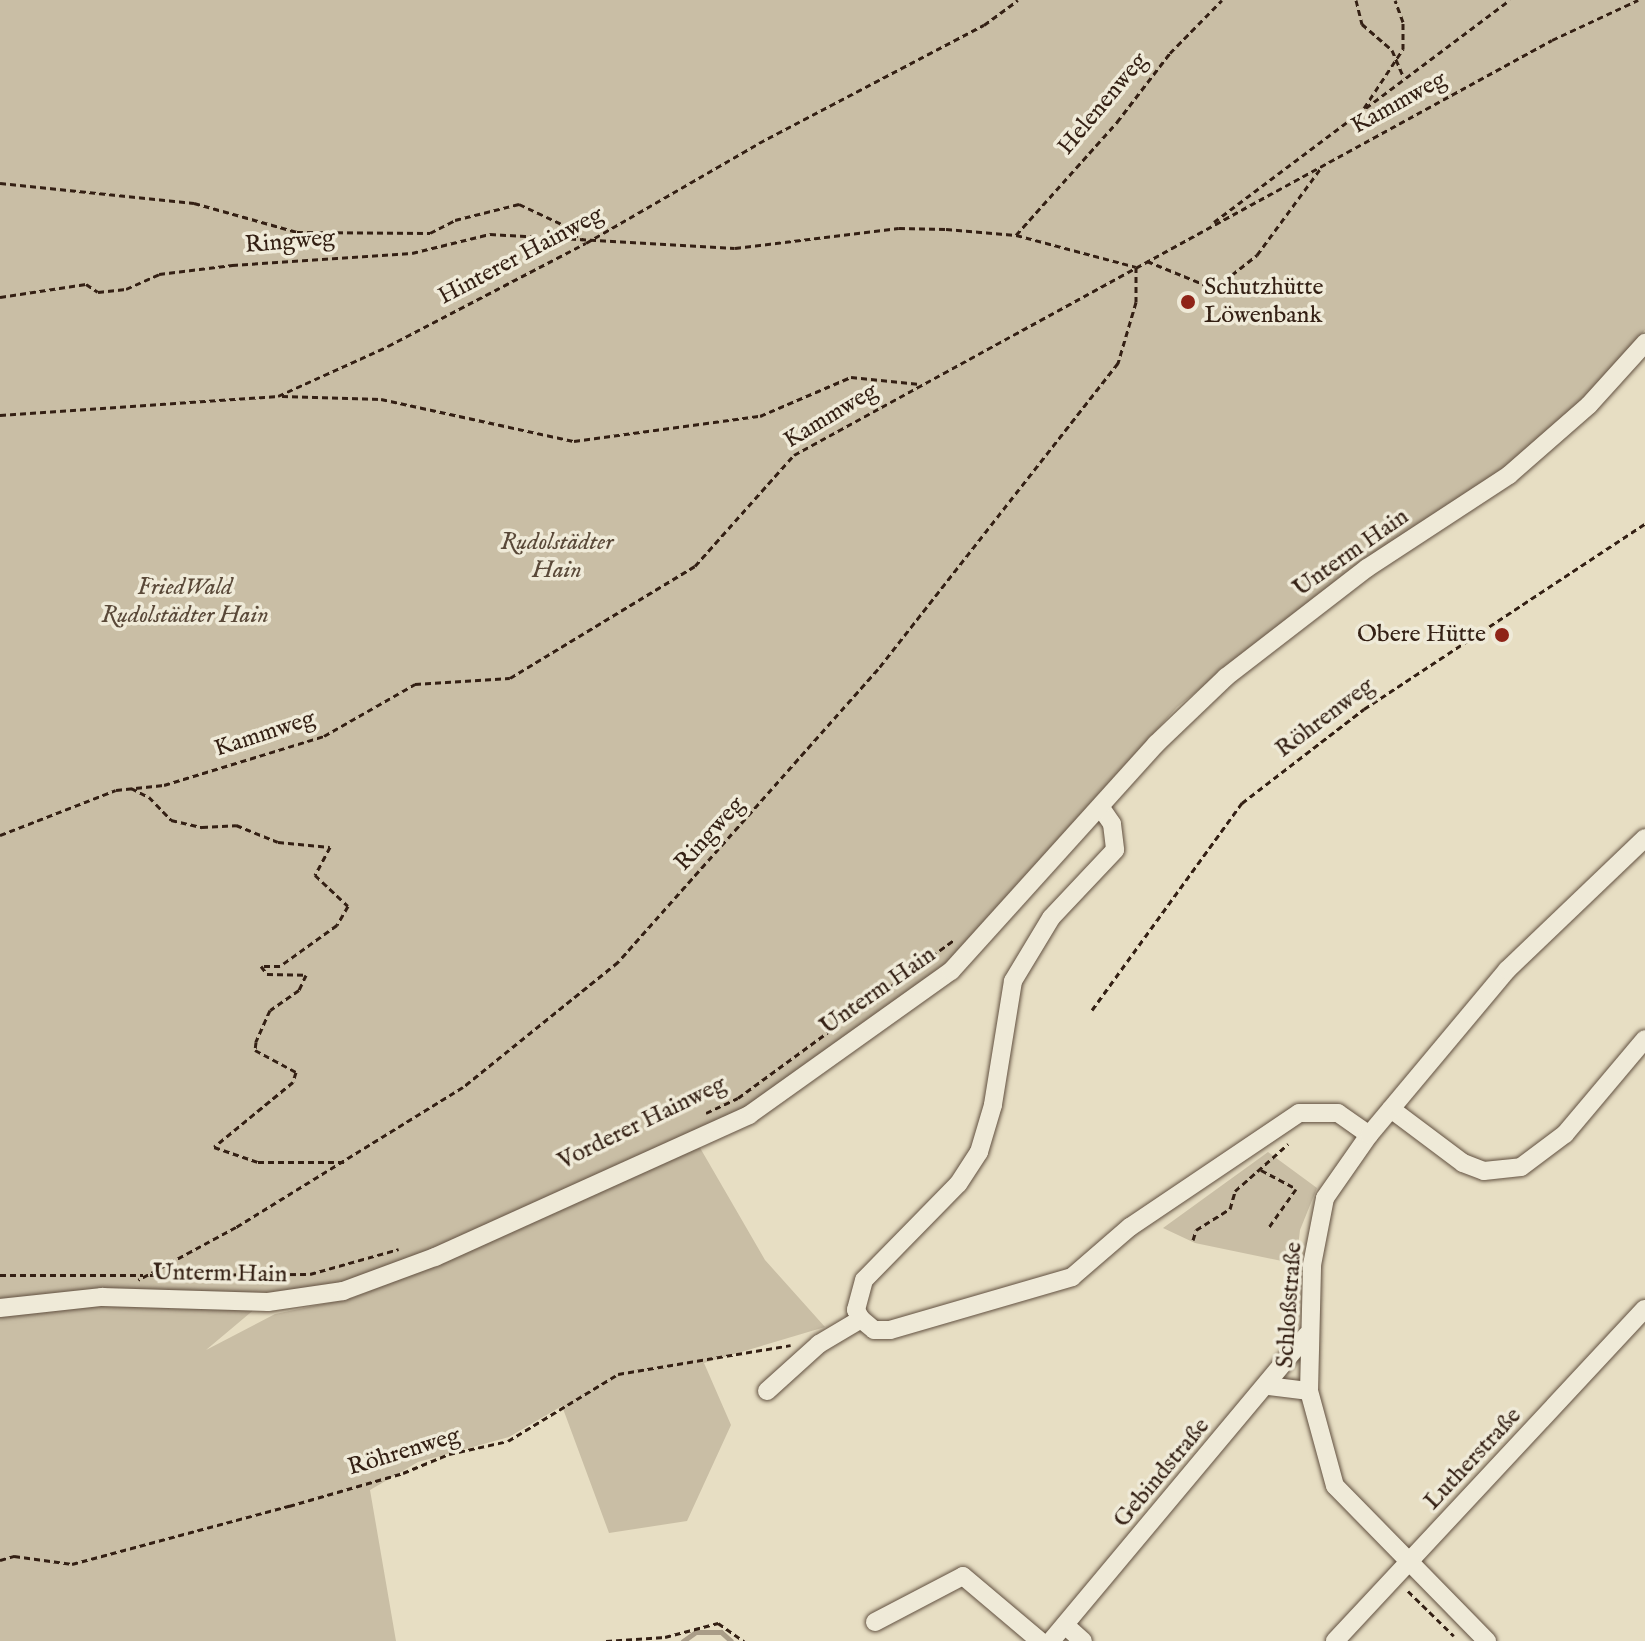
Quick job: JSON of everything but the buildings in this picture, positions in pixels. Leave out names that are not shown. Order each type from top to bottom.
[{"type":"street","name":"Unterm Hain","points":[[0,1308],[89,1297],[206,1296],[268,1302],[343,1291],[435,1257],[749,1115],[951,971],[1156,744],[1226,677],[1367,568],[1509,475],[1589,405],[1645,343]]},
{"type":"street","points":[[1101,808],[1112,824],[1115,850],[1051,918],[1013,981],[993,1105],[979,1152],[958,1184],[864,1280],[856,1310],[861,1319],[874,1330],[890,1330],[1072,1277],[1130,1227],[1299,1113],[1338,1113],[1369,1135]]},
{"type":"street","name":"Schloßstraße","points":[[1487,1641],[1335,1486],[1309,1391],[1307,1335],[1312,1265],[1325,1198],[1369,1135],[1507,970],[1645,838]]},
{"type":"street","points":[[1391,1109],[1463,1163],[1484,1171],[1521,1167],[1565,1134],[1645,1039]]},
{"type":"street","name":"Lutherstraße","points":[[1335,1641],[1645,1309]]},
{"type":"street","points":[[767,1391],[819,1344],[861,1319]]},
{"type":"street","name":"Gebindstraße","points":[[1051,1641],[1268,1386],[1307,1335]]},
{"type":"street","points":[[1268,1386],[1309,1391]]},
{"type":"street","points":[[875,1622],[962,1568],[1040,1641]]},
{"type":"street","points":[[1065,1625],[1083,1641]]},
{"type":"path","name":"Hinterer Hainweg","points":[[0,415],[278,396],[388,346],[586,243],[759,143],[984,25],[1018,0]]},
{"type":"path","name":"Helenenweg","points":[[1016,235],[1117,122],[1170,53],[1222,0]]},
{"type":"path","points":[[1356,0],[1362,24],[1383,39],[1404,78]]},
{"type":"path","points":[[1362,112],[1403,49],[1403,22],[1395,0]]},
{"type":"path","points":[[1204,230],[1510,0]]},
{"type":"path","name":"Kammweg","points":[[0,835],[131,788],[164,785],[324,736],[415,684],[510,678],[695,566],[794,455],[1552,40],[1638,0]]},
{"type":"path","points":[[1147,261],[1203,284],[1224,281],[1257,255],[1322,166]]},
{"type":"path","points":[[0,183],[194,203],[297,232],[430,233],[455,220],[519,204],[566,226],[586,243]]},
{"type":"path","name":"Ringweg","points":[[0,297],[86,284],[98,292],[126,289],[159,274],[232,265],[412,253],[490,234],[586,243],[735,248],[899,228],[1016,235],[1136,267],[1136,302],[1118,363],[878,669],[799,763],[618,962],[463,1087],[344,1162],[147,1275]]},
{"type":"path","points":[[278,396],[381,399],[574,441],[760,416],[851,377],[920,384]]},
{"type":"path","name":"Röhrenweg","points":[[1092,1010],[1242,803],[1364,709],[1645,524]]},
{"type":"path","points":[[131,788],[149,797],[171,820],[202,827],[236,825],[278,842],[330,847],[315,875],[348,906],[337,925],[280,966],[261,966],[267,974],[306,975],[299,990],[270,1010],[255,1050],[296,1072],[293,1082],[214,1147],[258,1162],[344,1162]]},
{"type":"path","name":"Vorderer Hainweg","points":[[697,1117],[738,1098],[966,931]]},
{"type":"path","points":[[1189,1229],[1196,1230],[1230,1209],[1235,1191],[1292,1139]]},
{"type":"path","points":[[1261,1170],[1296,1189],[1269,1227]]},
{"type":"path","points":[[1193,1240],[1196,1230]]},
{"type":"path","points":[[0,1275],[310,1274],[412,1246]]},
{"type":"path","name":"Röhrenweg","points":[[0,1560],[14,1556],[72,1564],[289,1506],[403,1473],[449,1454],[508,1441],[618,1374],[805,1341]]},
{"type":"path","points":[[1394,1578],[1460,1641]]},
{"type":"path","points":[[606,1641],[665,1637],[718,1623],[744,1641]]},
{"type":"green space","name":"Rudolstädter Hain","points":[[0,0],[1645,0],[1645,330],[1591,392],[1515,463],[1253,647],[1177,707],[979,931],[927,981],[736,1116],[395,1266],[256,1308],[206,1350],[275,1314],[352,1298],[461,1255],[699,1146],[765,1260],[825,1327],[704,1363],[731,1425],[687,1521],[609,1533],[562,1406],[509,1437],[418,1462],[370,1490],[396,1641],[0,1641]]},
{"type":"green space","points":[[1268,1152],[1317,1188],[1300,1230],[1296,1264],[1195,1243],[1163,1228]]},
{"type":"waterway","points":[[683,1641],[696,1632],[721,1632],[731,1641]]},
{"type":"place","name":"Schutzhütte Löwenbank","points":[[1188,302]]},
{"type":"place","name":"Obere Hütte","points":[[1502,635]]},
{"type":"park label","name":"FriedWald Rudolstädter Hain","points":[[185,602]]}]
